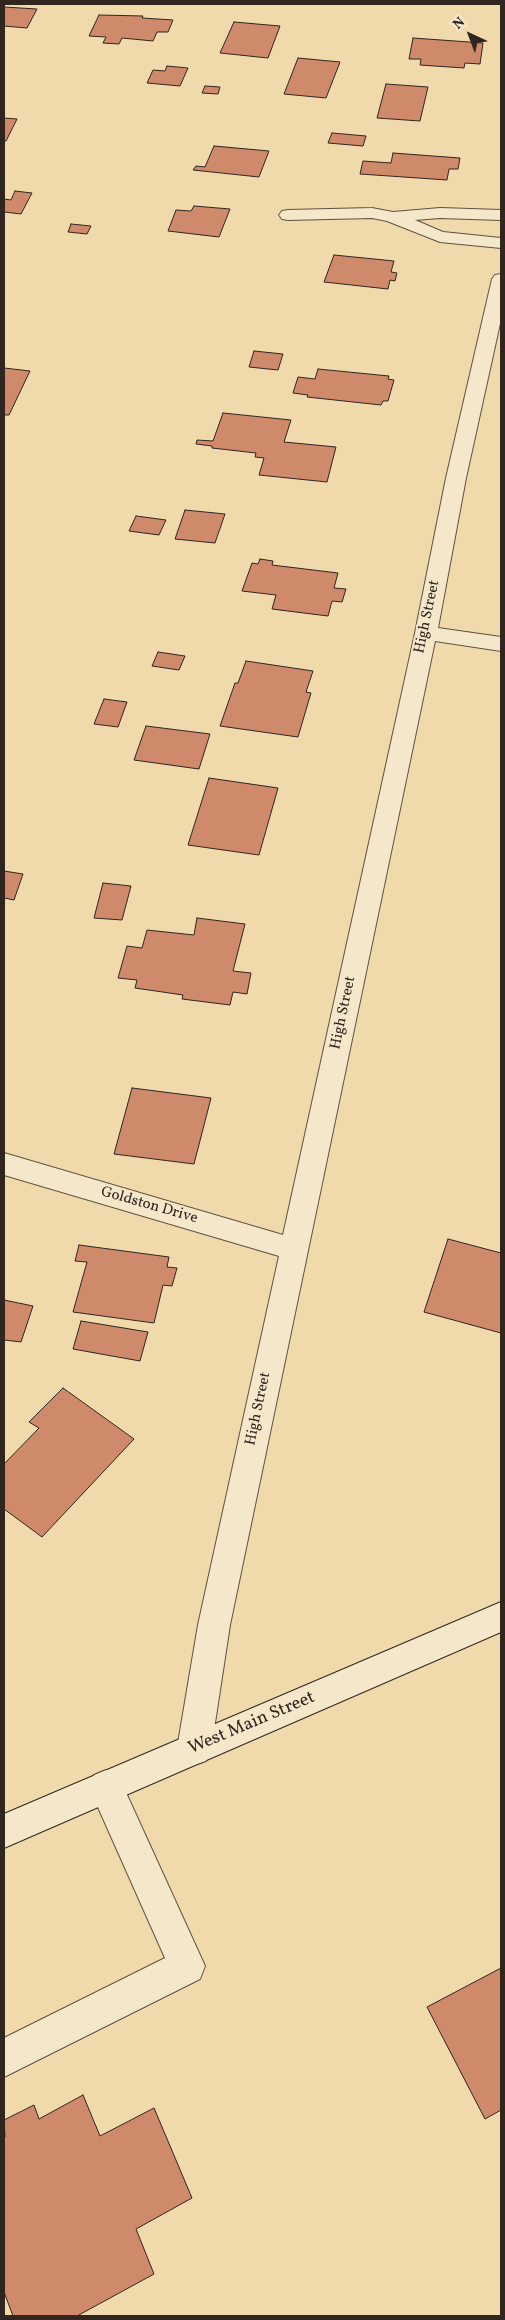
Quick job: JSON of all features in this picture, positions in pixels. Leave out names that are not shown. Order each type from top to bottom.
[{"type":"street","points":[[288,215],[372,213],[392,217],[440,236],[501,243]]},
{"type":"street","points":[[392,217],[440,213],[501,215]]},
{"type":"street","name":"High Street","points":[[194,1750],[214,1625],[426,633],[456,478],[501,279]]},
{"type":"street","points":[[426,633],[501,644]]},
{"type":"street","name":"Goldston Drive","points":[[4,1164],[293,1249]]},
{"type":"street","name":"West Main Street","points":[[4,1831],[501,1617]]},
{"type":"street","points":[[4,2058],[187,1966],[106,1787]]},
{"type":"building","points":[[4,7],[37,9],[27,28],[4,26]]},
{"type":"building","points":[[99,15],[143,16],[142,18],[173,20],[168,32],[157,32],[153,41],[122,38],[119,44],[103,43],[106,37],[89,36]]},
{"type":"building","points":[[234,22],[280,26],[268,58],[220,53]]},
{"type":"building","points":[[413,38],[483,43],[480,64],[465,63],[464,68],[420,65],[421,59],[409,59]]},
{"type":"building","points":[[298,58],[340,62],[326,98],[284,94]]},
{"type":"building","points":[[167,66],[188,68],[180,86],[147,83],[153,70],[165,71]]},
{"type":"building","points":[[386,84],[428,87],[420,121],[377,118]]},
{"type":"building","points":[[205,86],[220,87],[218,94],[202,93]]},
{"type":"building","points":[[4,118],[17,119],[6,141],[4,141]]},
{"type":"building","points":[[332,133],[366,136],[363,146],[328,143]]},
{"type":"building","points":[[214,146],[269,151],[259,177],[193,170],[196,166],[205,167]]},
{"type":"building","points":[[393,153],[460,158],[458,169],[449,169],[447,180],[360,174],[363,161],[391,163]]},
{"type":"building","points":[[15,191],[32,193],[21,214],[4,212],[4,199],[11,200]]},
{"type":"building","points":[[194,206],[230,209],[219,237],[168,231],[176,210],[191,211]]},
{"type":"building","points":[[71,224],[91,226],[87,234],[68,232]]},
{"type":"building","points":[[334,255],[394,261],[391,272],[397,273],[395,281],[390,280],[388,289],[324,282]]},
{"type":"building","points":[[254,351],[283,354],[278,370],[249,367]]},
{"type":"building","points":[[4,368],[30,371],[9,415],[4,415]]},
{"type":"building","points":[[318,369],[389,376],[388,379],[394,380],[388,401],[383,401],[381,405],[307,397],[308,395],[293,393],[298,377],[315,379]]},
{"type":"building","points":[[223,413],[291,420],[284,442],[336,447],[327,482],[259,475],[264,458],[255,457],[256,453],[212,448],[212,446],[196,444],[197,440],[213,441]]},
{"type":"building","points":[[185,510],[225,514],[215,543],[175,539]]},
{"type":"building","points":[[136,516],[166,520],[159,535],[129,531]]},
{"type":"building","points":[[260,559],[273,561],[272,565],[338,573],[334,588],[346,589],[342,602],[332,601],[328,616],[272,609],[276,595],[242,591],[252,563],[258,564]]},
{"type":"building","points":[[158,652],[185,656],[179,670],[152,666]]},
{"type":"building","points":[[246,661],[313,671],[306,692],[311,693],[298,737],[220,726],[235,683],[238,683]]},
{"type":"building","points":[[104,699],[127,702],[118,727],[94,724]]},
{"type":"building","points":[[146,726],[210,734],[199,769],[134,760]]},
{"type":"building","points":[[209,778],[278,788],[259,855],[188,845]]},
{"type":"building","points":[[4,871],[23,874],[14,900],[4,898]]},
{"type":"building","points":[[103,883],[131,886],[122,920],[94,918]]},
{"type":"building","points":[[197,918],[245,924],[233,971],[251,973],[247,994],[233,992],[230,1005],[182,999],[183,995],[135,988],[137,980],[118,978],[127,946],[142,948],[147,930],[194,935]]},
{"type":"building","points":[[132,1088],[211,1098],[194,1164],[114,1154]]},
{"type":"building","points":[[448,1239],[501,1253],[501,1333],[424,1312]]},
{"type":"building","points":[[79,1245],[169,1257],[167,1267],[177,1268],[172,1286],[163,1285],[154,1323],[73,1312],[87,1262],[75,1261]]},
{"type":"building","points":[[4,1300],[33,1306],[21,1342],[4,1340]]},
{"type":"building","points":[[81,1321],[148,1332],[140,1361],[73,1349]]},
{"type":"building","points":[[63,1388],[134,1439],[42,1537],[4,1509],[4,1464],[39,1428],[29,1422]]},
{"type":"building","points":[[501,1968],[501,2110],[485,2119],[427,2007]]},
{"type":"building","points":[[83,2095],[100,2136],[154,2108],[192,2198],[136,2229],[154,2274],[77,2316],[13,2316],[4,2292],[4,2120],[34,2105],[39,2119]]}]
